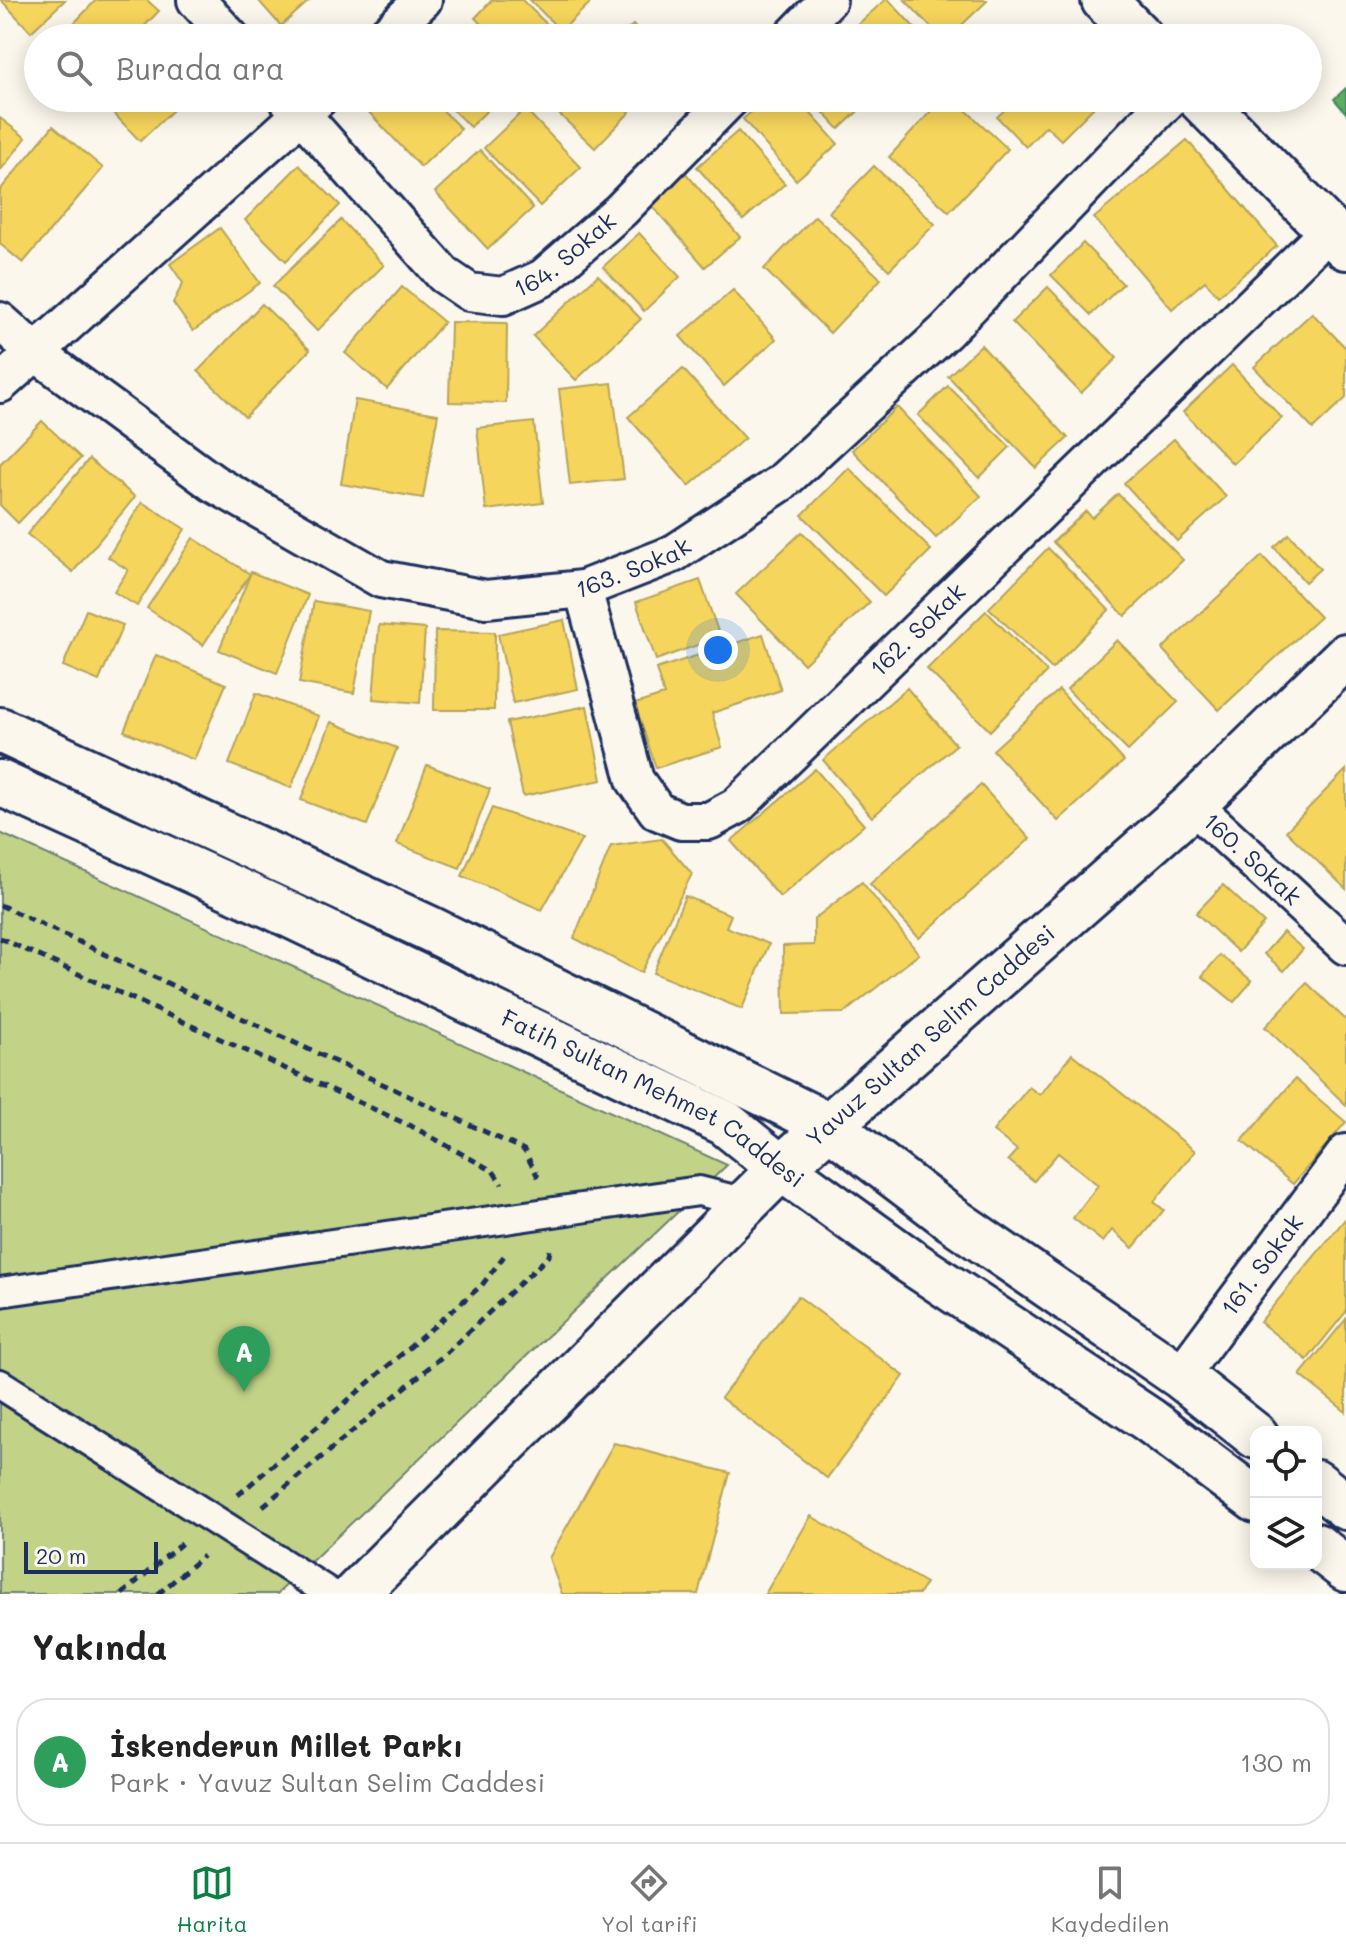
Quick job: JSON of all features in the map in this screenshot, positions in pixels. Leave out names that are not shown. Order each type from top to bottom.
[{"type":"street","points":[[196,0],[218,24]]},
{"type":"street","points":[[398,24],[423,0]]},
{"type":"street","points":[[805,24],[828,0]]},
{"type":"street","points":[[1104,0],[1127,24]]},
{"type":"street","points":[[0,384],[293,112]]},
{"type":"street","name":"164. Sokak","points":[[310,112],[444,275],[469,292],[503,296],[543,278],[621,210],[717,112]]},
{"type":"street","name":"163. Sokak","points":[[0,321],[36,353],[213,483],[381,579],[486,599],[583,589],[673,554],[781,483],[946,331],[1157,112]]},
{"type":"street","points":[[1213,112],[1338,238]]},
{"type":"street","name":"162. Sokak","points":[[583,589],[635,780],[657,811],[681,821],[709,821],[737,806],[1338,238]]},
{"type":"street","name":"Yavuz Sultan Selim Caddesi","points":[[355,1594],[781,1168],[1193,805],[1346,656]]},
{"type":"street","name":"Fatih Sultan Mehmet Caddesi","points":[[0,730],[430,929],[828,1125],[953,1220],[1180,1376],[1250,1431]]},
{"type":"street","name":"Fatih Sultan Mehmet Caddesi","points":[[0,783],[271,906],[725,1123],[781,1168],[911,1262],[1149,1420],[1253,1498]]},
{"type":"street","name":"160. Sokak","points":[[1193,805],[1346,946]]},
{"type":"street","name":"161. Sokak","points":[[1180,1376],[1346,1153]]},
{"type":"street","points":[[0,1292],[699,1191],[746,1203]]},
{"type":"street","points":[[0,1384],[331,1594]]},
{"type":"street","points":[[1322,1488],[1346,1507]]},
{"type":"street","points":[[1322,1551],[1346,1569]]},
{"type":"path","points":[[0,905],[524,1150],[556,1211],[549,1256],[444,1355],[222,1525],[122,1594]]},
{"type":"path","points":[[0,938],[415,1128],[493,1171],[507,1192],[507,1250],[482,1285],[222,1525],[158,1594]]},
{"type":"green space","points":[[0,833],[727,1165],[277,1594],[0,1594]]},
{"type":"building: Konut","points":[[1,0],[65,0],[40,24],[24,25]]},
{"type":"building: Konut","points":[[96,0],[147,0],[159,11],[146,24],[73,24]]},
{"type":"building: Konut","points":[[258,0],[310,0],[283,24],[279,24]]},
{"type":"building: Konut","points":[[492,0],[522,0],[547,24],[481,24],[475,18]]},
{"type":"building: Konut","points":[[530,0],[593,0],[568,24],[554,24]]},
{"type":"building: Konut","points":[[885,0],[889,0],[911,24],[858,24]]},
{"type":"building: Konut","points":[[905,0],[987,0],[963,24],[928,24]]},
{"type":"building: Konut","points":[[112,112],[171,112],[140,141]]},
{"type":"building: Konut","points":[[369,112],[445,112],[461,129],[421,167]]},
{"type":"building: Konut","points":[[455,112],[486,112],[470,127]]},
{"type":"building: Konut","points":[[522,112],[528,112],[581,167],[540,206],[484,148]]},
{"type":"building: Konut","points":[[557,112],[630,112],[595,148]]},
{"type":"building: Konut","points":[[751,112],[809,112],[838,144],[796,180],[743,119]]},
{"type":"building: Konut","points":[[823,112],[857,112],[839,129]]},
{"type":"building: Konut","points":[[930,112],[968,112],[1008,149],[949,212],[889,157]]},
{"type":"building: Konut","points":[[1002,112],[1089,112],[1061,140],[1046,126],[1026,147],[997,117]]},
{"type":"building: Konut","points":[[0,118],[26,138],[0,171]]},
{"type":"building: Konut","points":[[53,126],[103,168],[23,263],[0,244],[0,190]]},
{"type":"building: Konut","points":[[738,131],[785,184],[743,220],[697,167]]},
{"type":"building: Konut","points":[[1187,140],[1277,246],[1218,296],[1205,281],[1172,309],[1094,218]]},
{"type":"building: Konut","points":[[480,150],[533,208],[488,249],[435,192]]},
{"type":"building: Konut","points":[[299,165],[340,205],[286,261],[245,220]]},
{"type":"building: Konut","points":[[874,166],[935,224],[889,270],[829,212]]},
{"type":"building: Konut","points":[[684,171],[740,237],[705,267],[648,201]]},
{"type":"building: Konut","points":[[815,216],[881,279],[830,333],[764,269]]},
{"type":"building: Konut","points":[[341,220],[384,265],[317,331],[273,286]]},
{"type":"building: Konut","points":[[220,228],[260,283],[193,331],[173,303],[183,283],[170,264]]},
{"type":"building: Konut","points":[[639,233],[680,277],[644,311],[603,267]]},
{"type":"building: Konut","points":[[1083,243],[1123,284],[1091,315],[1051,275]]},
{"type":"building: Konut","points":[[598,275],[641,319],[576,380],[533,336]]},
{"type":"building: Konut","points":[[402,287],[444,322],[387,389],[345,353]]},
{"type":"building: Konut","points":[[1048,287],[1117,358],[1081,393],[1012,322]]},
{"type":"building: Konut","points":[[733,290],[776,339],[724,386],[680,336]]},
{"type":"building: Konut","points":[[262,304],[310,350],[245,417],[198,371]]},
{"type":"building: Konut","points":[[1312,313],[1346,348],[1346,398],[1313,429],[1254,367]]},
{"type":"building: Konut","points":[[451,322],[507,323],[506,403],[449,402]]},
{"type":"building: Konut","points":[[981,345],[1068,438],[1036,468],[948,376]]},
{"type":"building: Konut","points":[[1232,365],[1282,418],[1233,464],[1183,412]]},
{"type":"building: Konut","points":[[683,369],[745,438],[689,486],[628,417]]},
{"type":"building: Konut","points":[[612,383],[624,479],[570,485],[559,389]]},
{"type":"building: Konut","points":[[948,386],[1010,447],[979,478],[918,415]]},
{"type":"building: Konut","points":[[355,400],[438,414],[423,498],[341,484]]},
{"type":"building: Konut","points":[[897,407],[981,496],[936,538],[852,450]]},
{"type":"building: Konut","points":[[42,421],[81,458],[18,523],[0,505],[0,464]]},
{"type":"building: Konut","points":[[534,422],[543,503],[486,510],[477,428]]},
{"type":"building: Konut","points":[[1174,439],[1226,497],[1177,541],[1124,483]]},
{"type":"building: Konut","points":[[89,459],[135,497],[73,572],[27,534]]},
{"type":"building: Konut","points":[[849,468],[931,550],[884,596],[802,515]]},
{"type":"building: Konut","points":[[1118,494],[1183,560],[1125,616],[1053,542],[1086,511],[1092,518]]},
{"type":"building: Konut","points":[[142,502],[185,529],[137,606],[114,592],[128,570],[108,557]]},
{"type":"building: Konut","points":[[802,532],[870,602],[804,664],[736,594]]},
{"type":"building: Konut","points":[[1289,534],[1320,569],[1305,582],[1274,547]]},
{"type":"building: Konut","points":[[193,538],[250,574],[203,645],[147,608]]},
{"type":"building: Konut","points":[[1048,548],[1109,610],[1052,669],[989,608]]},
{"type":"building: Konut","points":[[1262,556],[1320,617],[1219,710],[1162,649]]},
{"type":"building: Konut","points":[[251,572],[308,595],[277,673],[219,650]]},
{"type":"building: Konut","points":[[700,580],[720,637],[656,660],[636,602]]},
{"type":"building: Konut","points":[[314,601],[369,611],[354,693],[299,683]]},
{"type":"building: Konut","points":[[86,610],[123,625],[99,681],[63,666]]},
{"type":"building: Konut","points":[[986,611],[1047,672],[990,731],[927,669]]},
{"type":"building: Konut","points":[[564,620],[578,689],[513,703],[498,634]]},
{"type":"building: Konut","points":[[379,625],[425,629],[420,703],[373,699]]},
{"type":"building: Konut","points":[[435,631],[495,632],[494,710],[434,710]]},
{"type":"building: Konut","points":[[763,634],[781,690],[712,713],[722,747],[656,768],[635,704],[664,695],[656,669]]},
{"type":"building: Konut","points":[[1117,640],[1178,702],[1128,751],[1067,689]]},
{"type":"building: Konut","points":[[156,655],[226,684],[194,760],[124,731]]},
{"type":"building: Konut","points":[[907,688],[956,745],[872,817],[823,760]]},
{"type":"building: Konut","points":[[1059,690],[1124,761],[1058,821],[993,750]]},
{"type":"building: Konut","points":[[256,693],[319,716],[291,788],[229,764]]},
{"type":"building: Konut","points":[[587,706],[602,780],[523,796],[507,722]]},
{"type":"building: Konut","points":[[331,722],[397,748],[367,825],[301,800]]},
{"type":"building: Konut","points":[[427,765],[490,789],[460,868],[397,844]]},
{"type":"building: Konut","points":[[815,769],[864,825],[780,897],[731,841]]},
{"type":"building: Konut","points":[[1346,770],[1346,889],[1286,831]]},
{"type":"building: Konut","points":[[981,785],[1030,839],[919,938],[870,884]]},
{"type":"building: Konut","points":[[492,808],[582,839],[542,910],[462,876]]},
{"type":"building: Konut","points":[[662,839],[692,874],[641,973],[574,938],[611,846]]},
{"type":"building: Konut","points":[[862,882],[919,954],[844,1013],[784,1014],[783,946],[814,945],[814,919]]},
{"type":"building: Konut","points":[[1223,885],[1264,923],[1238,952],[1196,913]]},
{"type":"building: Konut","points":[[685,896],[731,915],[726,927],[769,944],[742,1009],[653,973]]},
{"type":"building: Konut","points":[[1283,932],[1303,949],[1284,971],[1264,954]]},
{"type":"building: Konut","points":[[1220,955],[1252,981],[1234,1002],[1202,976]]},
{"type":"building: Konut","points":[[1307,983],[1346,1020],[1346,1105],[1265,1027]]},
{"type":"building: Konut","points":[[1072,1054],[1195,1151],[1154,1202],[1164,1210],[1133,1248],[1112,1230],[1103,1242],[1073,1218],[1098,1185],[1058,1153],[1034,1181],[1008,1160],[1017,1150],[993,1131],[1029,1087],[1040,1095]]},
{"type":"building: Konut","points":[[1295,1079],[1346,1122],[1293,1184],[1242,1141]]},
{"type":"building: Konut","points":[[1346,1218],[1346,1312],[1307,1360],[1260,1322]]},
{"type":"building: Konut","points":[[798,1296],[904,1376],[827,1478],[721,1398]]},
{"type":"building: Konut","points":[[1346,1319],[1346,1412],[1300,1375]]},
{"type":"building: Konut","points":[[614,1443],[730,1473],[698,1594],[562,1594],[549,1558]]},
{"type":"building: Konut","points":[[811,1516],[926,1583],[919,1594],[765,1594]]},
{"type":"building: Kamu","points":[[1346,88],[1346,113],[1334,99]]},
{"type":"place","name":"İskenderun Millet Parkı","points":[[244,1392]]}]
